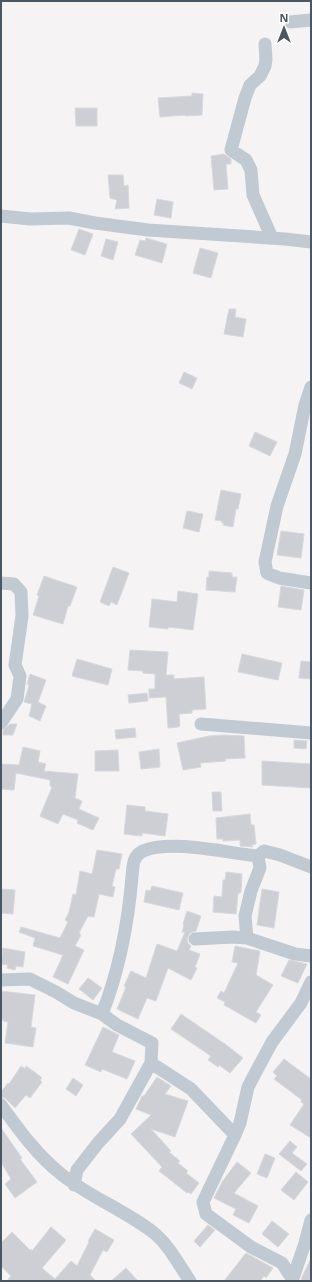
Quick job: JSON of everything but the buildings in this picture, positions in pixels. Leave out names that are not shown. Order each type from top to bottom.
[{"type":"street","points":[[290,22],[311,20]]},
{"type":"street","points":[[265,44],[265,66],[260,76],[250,86],[245,98],[230,150],[246,160],[251,170],[253,195],[272,238]]},
{"type":"street","points":[[1,216],[69,218],[148,230],[311,242]]},
{"type":"street","points":[[311,387],[305,405],[295,454],[277,506],[265,562],[267,573],[279,578],[311,583]]},
{"type":"street","points":[[1,583],[14,584],[21,592],[22,616],[15,665],[20,676],[17,699],[1,723]]},
{"type":"street","points":[[201,724],[311,733]]},
{"type":"street","points":[[102,1014],[110,993],[120,957],[134,861],[142,851],[157,848],[185,846],[258,856],[264,851],[280,855],[311,867]]},
{"type":"street","points":[[247,938],[245,916],[251,890],[260,868],[258,856]]},
{"type":"street","points":[[195,939],[233,937],[247,938],[295,954],[311,956]]},
{"type":"street","points":[[1,980],[30,979],[74,1003],[102,1014],[117,1025],[152,1043],[151,1063],[120,1120],[98,1143],[78,1170],[74,1185]]},
{"type":"street","points":[[293,1280],[282,1263],[251,1247],[206,1214],[203,1202],[240,1123],[248,1087],[272,1042],[301,1003],[311,982]]},
{"type":"street","points":[[151,1063],[191,1089],[235,1135]]},
{"type":"street","points":[[1,1105],[31,1146],[59,1173],[74,1185],[154,1233],[166,1245],[190,1281]]},
{"type":"street","points":[[293,1280],[308,1244],[311,1220]]}]
